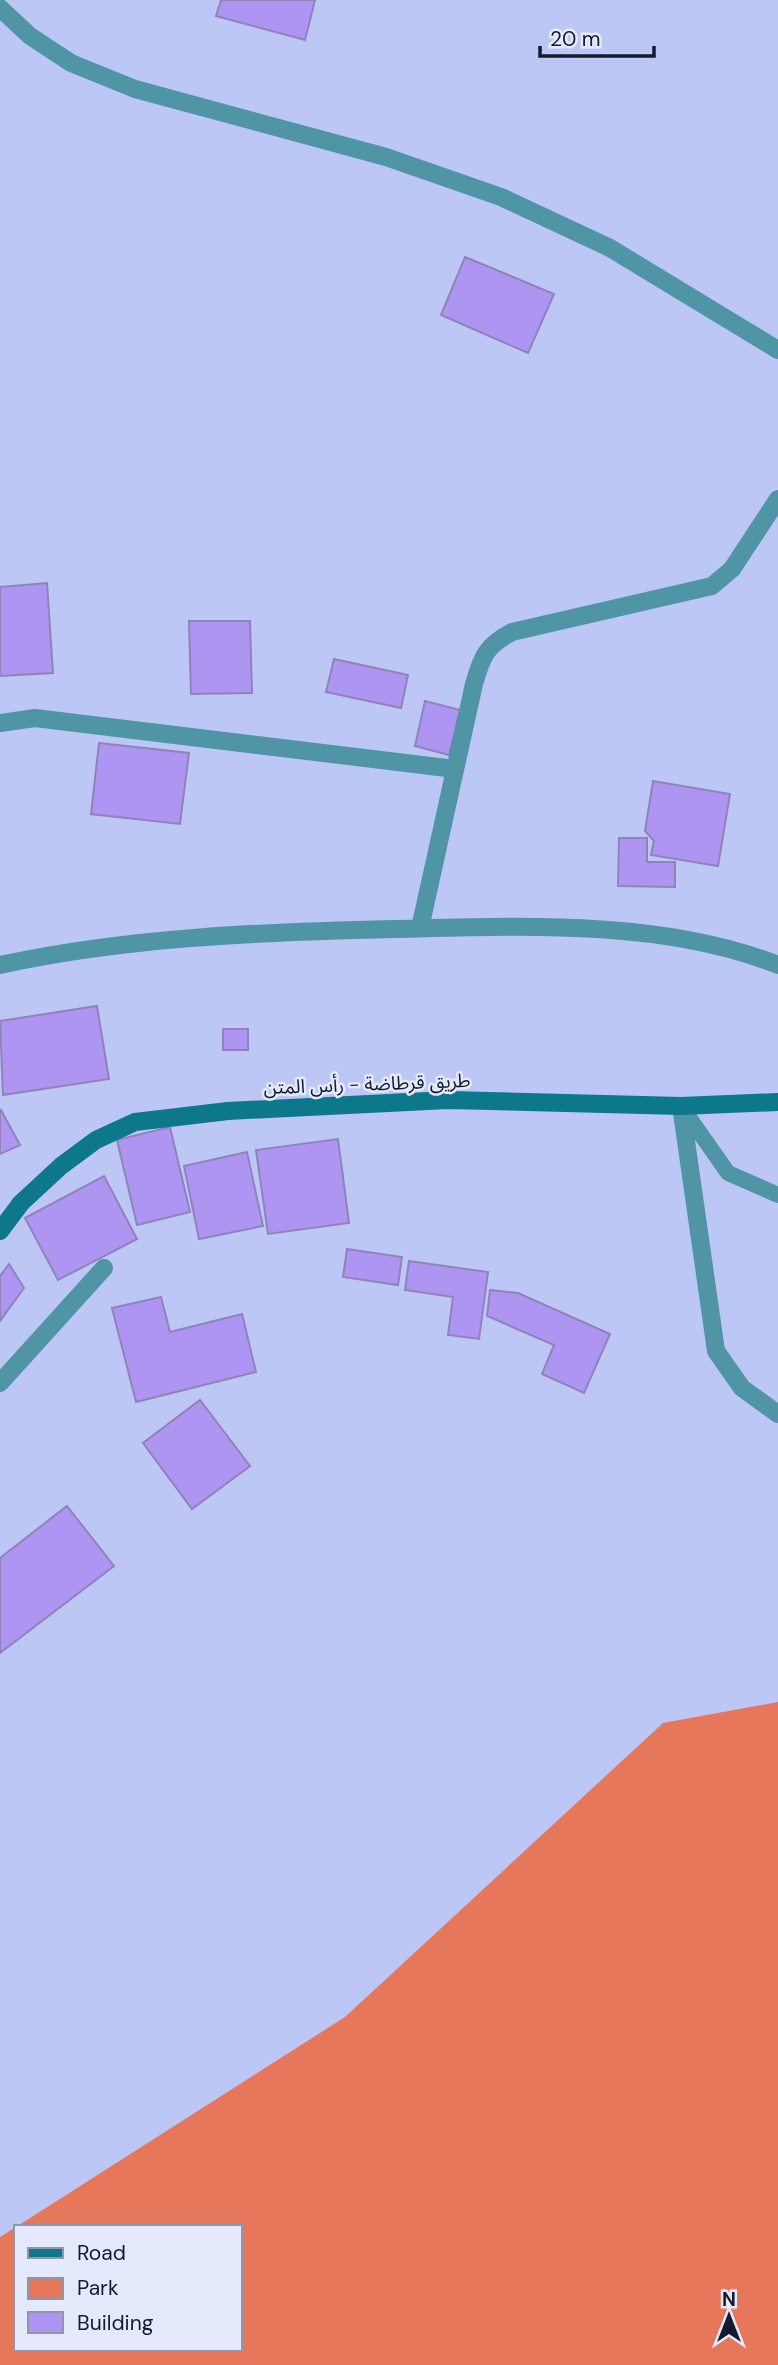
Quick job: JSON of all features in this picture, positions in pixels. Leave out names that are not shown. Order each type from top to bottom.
[{"type":"main road","name":"طريق قرطاضة - رأس المتن","points":[[0,1231],[22,1203],[61,1166],[96,1140],[135,1122],[228,1111],[448,1100],[681,1106],[778,1102]]},
{"type":"street","points":[[0,8],[30,36],[71,63],[135,89],[386,157],[501,197],[610,248],[778,350]]},
{"type":"street","points":[[420,928],[474,684],[480,663],[491,644],[513,632],[712,586],[732,569],[778,499]]},
{"type":"street","points":[[0,723],[35,718],[455,769]]},
{"type":"street","points":[[0,965],[64,951],[288,932],[518,926],[682,937],[727,946],[778,965]]},
{"type":"street","points":[[681,1106],[716,1352],[742,1388],[778,1414]]},
{"type":"street","points":[[0,1383],[104,1268]]},
{"type":"lane","points":[[681,1106],[728,1173],[778,1195]]},
{"type":"green space","points":[[778,1702],[778,2365],[0,2365],[0,2237],[14,2228],[14,2351],[242,2351],[242,2225],[19,2225],[345,2017],[663,1723]]},
{"type":"building","points":[[221,0],[315,0],[305,40],[216,16]]},
{"type":"building","points":[[465,257],[554,294],[528,353],[441,315]]},
{"type":"building","points":[[47,583],[53,673],[0,676],[0,587]]},
{"type":"building","points":[[189,621],[250,621],[252,693],[191,694]]},
{"type":"building","points":[[334,659],[408,675],[401,708],[326,692]]},
{"type":"building","points":[[425,701],[460,710],[449,755],[415,746]]},
{"type":"building","points":[[99,743],[189,753],[180,824],[91,814]]},
{"type":"building","points":[[653,781],[730,794],[718,866],[651,855],[654,841],[645,831]]},
{"type":"building","points":[[619,838],[647,838],[647,862],[675,862],[675,887],[618,886]]},
{"type":"building","points":[[97,1006],[109,1079],[3,1095],[0,1021]]},
{"type":"building","points":[[223,1029],[248,1029],[248,1050],[223,1050]]},
{"type":"building","points":[[0,1111],[20,1145],[0,1154]]},
{"type":"building","points":[[170,1127],[190,1212],[137,1225],[117,1140]]},
{"type":"building","points":[[338,1139],[349,1223],[268,1234],[256,1150]]},
{"type":"building","points":[[247,1152],[263,1226],[199,1239],[184,1166]]},
{"type":"building","points":[[104,1176],[137,1239],[58,1280],[25,1218]]},
{"type":"building","points":[[347,1249],[402,1257],[398,1285],[343,1277]]},
{"type":"building","points":[[409,1261],[488,1272],[479,1339],[448,1335],[453,1297],[405,1290]]},
{"type":"building","points":[[9,1264],[24,1288],[0,1321],[0,1276]]},
{"type":"building","points":[[490,1290],[518,1293],[610,1334],[584,1393],[542,1374],[554,1345],[487,1316]]},
{"type":"building","points":[[161,1297],[170,1332],[242,1314],[256,1372],[136,1402],[112,1308]]},
{"type":"building","points":[[200,1400],[250,1466],[192,1509],[143,1443]]},
{"type":"building","points":[[67,1506],[114,1566],[0,1653],[0,1558]]}]
